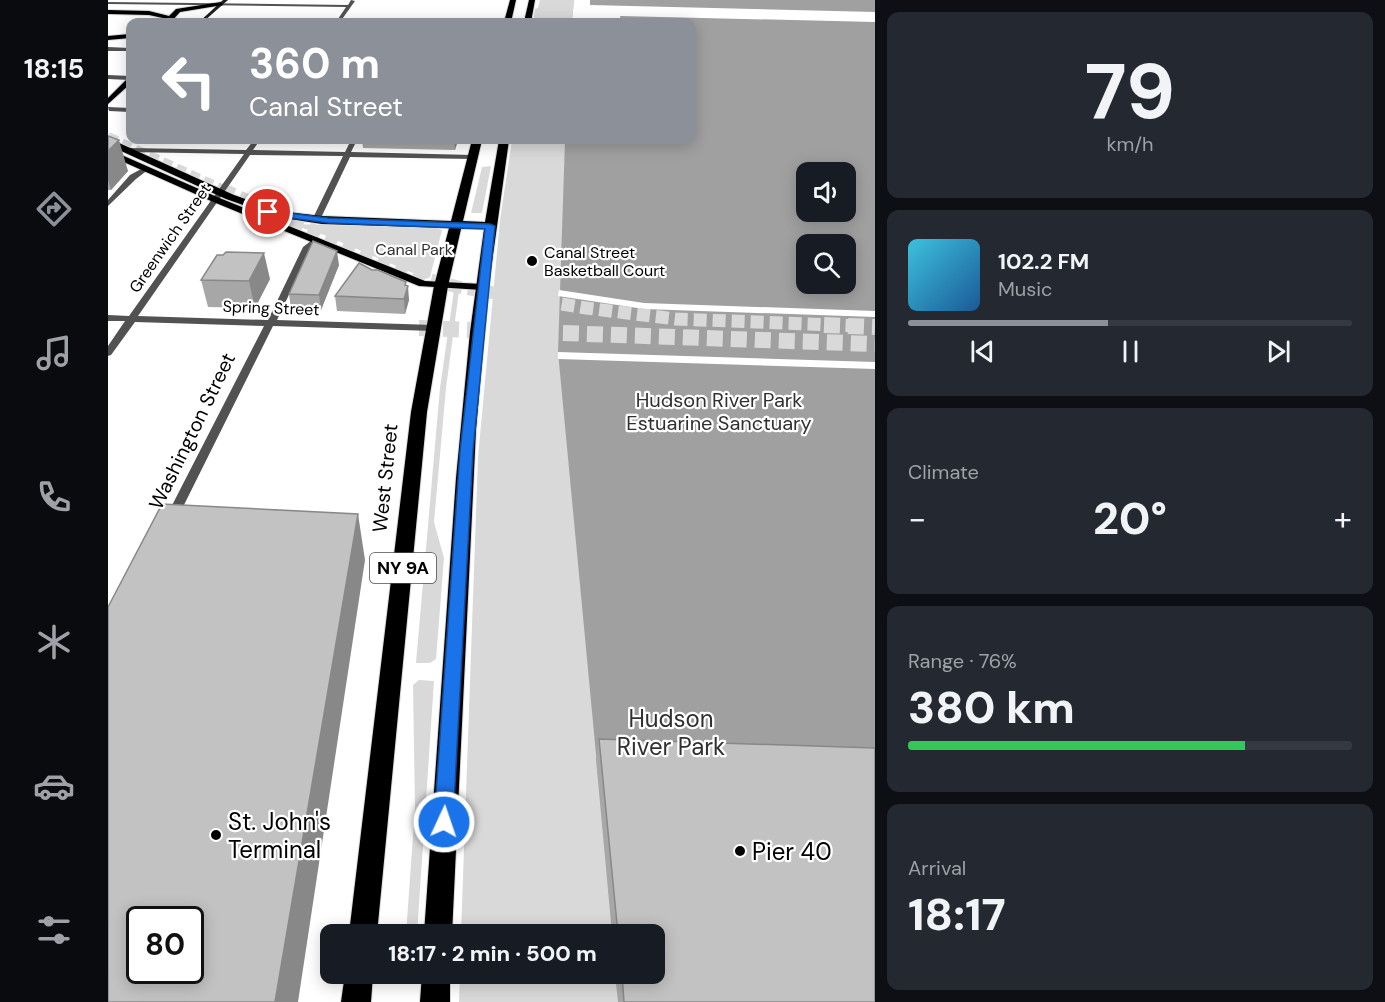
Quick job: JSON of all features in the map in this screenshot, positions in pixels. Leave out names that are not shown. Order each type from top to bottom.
[{"type":"highway","points":[[508,18],[513,0]]},
{"type":"highway","points":[[528,18],[532,0]]},
{"type":"highway","points":[[171,18],[178,10],[224,2]]},
{"type":"highway","points":[[108,3],[146,10],[167,18]]},
{"type":"highway","points":[[108,13],[159,14]]},
{"type":"highway","points":[[108,40],[126,37]]},
{"type":"highway","points":[[108,40],[126,42]]},
{"type":"highway","points":[[108,141],[217,196],[268,212],[316,220],[490,226]]},
{"type":"highway","name":"West Street","points":[[364,924],[417,429],[441,286],[476,144]]},
{"type":"highway","name":"NY 9A","points":[[439,924],[461,525],[482,287],[503,144]]},
{"type":"highway","points":[[356,1002],[358,984]]},
{"type":"highway","points":[[435,1002],[436,984]]},
{"type":"main road","points":[[206,18],[224,2]]},
{"type":"main road","points":[[108,107],[126,84]]},
{"type":"main road","points":[[108,107],[126,93]]},
{"type":"main road","points":[[108,152],[423,284],[482,287]]},
{"type":"street","points":[[341,18],[354,0]]},
{"type":"street","points":[[108,3],[224,2],[349,6]]},
{"type":"street","points":[[108,49],[126,50]]},
{"type":"street","points":[[108,77],[126,79]]},
{"type":"street","points":[[108,107],[126,109]]},
{"type":"street","name":"Greenwich Street","points":[[108,353],[253,144]]},
{"type":"street","points":[[316,220],[352,144]]},
{"type":"street","points":[[128,150],[473,157]]},
{"type":"street","points":[[108,204],[133,177],[145,169]]},
{"type":"street","name":"Washington Street","points":[[165,529],[307,247],[316,239]]},
{"type":"street","name":"Spring Street","points":[[108,318],[434,328]]},
{"type":"green space","name":"Hudson River Park","points":[[540,0],[869,0],[875,6],[875,1002],[459,1002],[460,984],[665,984],[665,924],[461,924],[478,457],[500,220],[511,144],[696,144],[696,18],[534,18]]},
{"type":"green space","points":[[491,166],[482,213],[471,213],[482,167]]},
{"type":"green space","name":"Canal Park","points":[[290,224],[438,228],[442,230],[430,277],[427,279],[324,235]]},
{"type":"green space","points":[[454,290],[459,291],[446,388],[434,522],[444,558],[436,659],[430,663],[416,663],[440,388]]},
{"type":"green space","points":[[419,680],[434,681],[418,924],[407,924],[415,808],[413,685]]},
{"type":"shaded area","name":"Hudson River Park","points":[[574,0],[875,0],[875,1002],[665,975],[665,924],[612,924],[558,352],[565,144],[696,144],[696,18],[572,18]]},
{"type":"pier","points":[[574,0],[590,0],[590,5],[875,12],[875,22],[620,16],[620,18],[572,18]]},
{"type":"pier","points":[[559,290],[644,303],[875,311],[875,317],[644,309],[558,296]]},
{"type":"pier","points":[[558,352],[875,362],[875,369],[558,359]]},
{"type":"building","points":[[108,136],[119,140],[108,151]]},
{"type":"building","points":[[313,241],[337,251],[319,295],[289,294]]},
{"type":"building","points":[[226,252],[264,253],[249,281],[201,280],[217,255],[223,255]]},
{"type":"building","points":[[359,263],[406,282],[405,285],[408,286],[404,299],[335,296]]},
{"type":"building","name":"St. John's Terminal","points":[[162,504],[358,514],[275,1002],[108,1002],[108,607]]},
{"type":"building","name":"Pier 40","points":[[599,739],[875,748],[875,1002],[624,1002],[623,984],[665,984],[665,924],[617,924]]},
{"type":"tunnel","points":[[108,137],[226,191]]},
{"type":"tunnel","points":[[222,189],[378,260],[427,279],[458,287],[586,308],[676,319],[862,326]]},
{"type":"tunnel","points":[[824,325],[875,327]]},
{"type":"tunnel","points":[[419,328],[875,344]]},
{"type":"place","name":"Canal Street Basketball Court","points":[[532,261]]},
{"type":"place","name":"St. John's Terminal","points":[[216,835]]},
{"type":"place","name":"Pier 40","points":[[740,851]]},
{"type":"route","points":[[268,212],[328,221],[490,226],[466,451],[450,687],[444,822]]},
{"type":"park label","name":"Hudson River Park Estuarine Sanctuary","points":[[719,412]]}]
